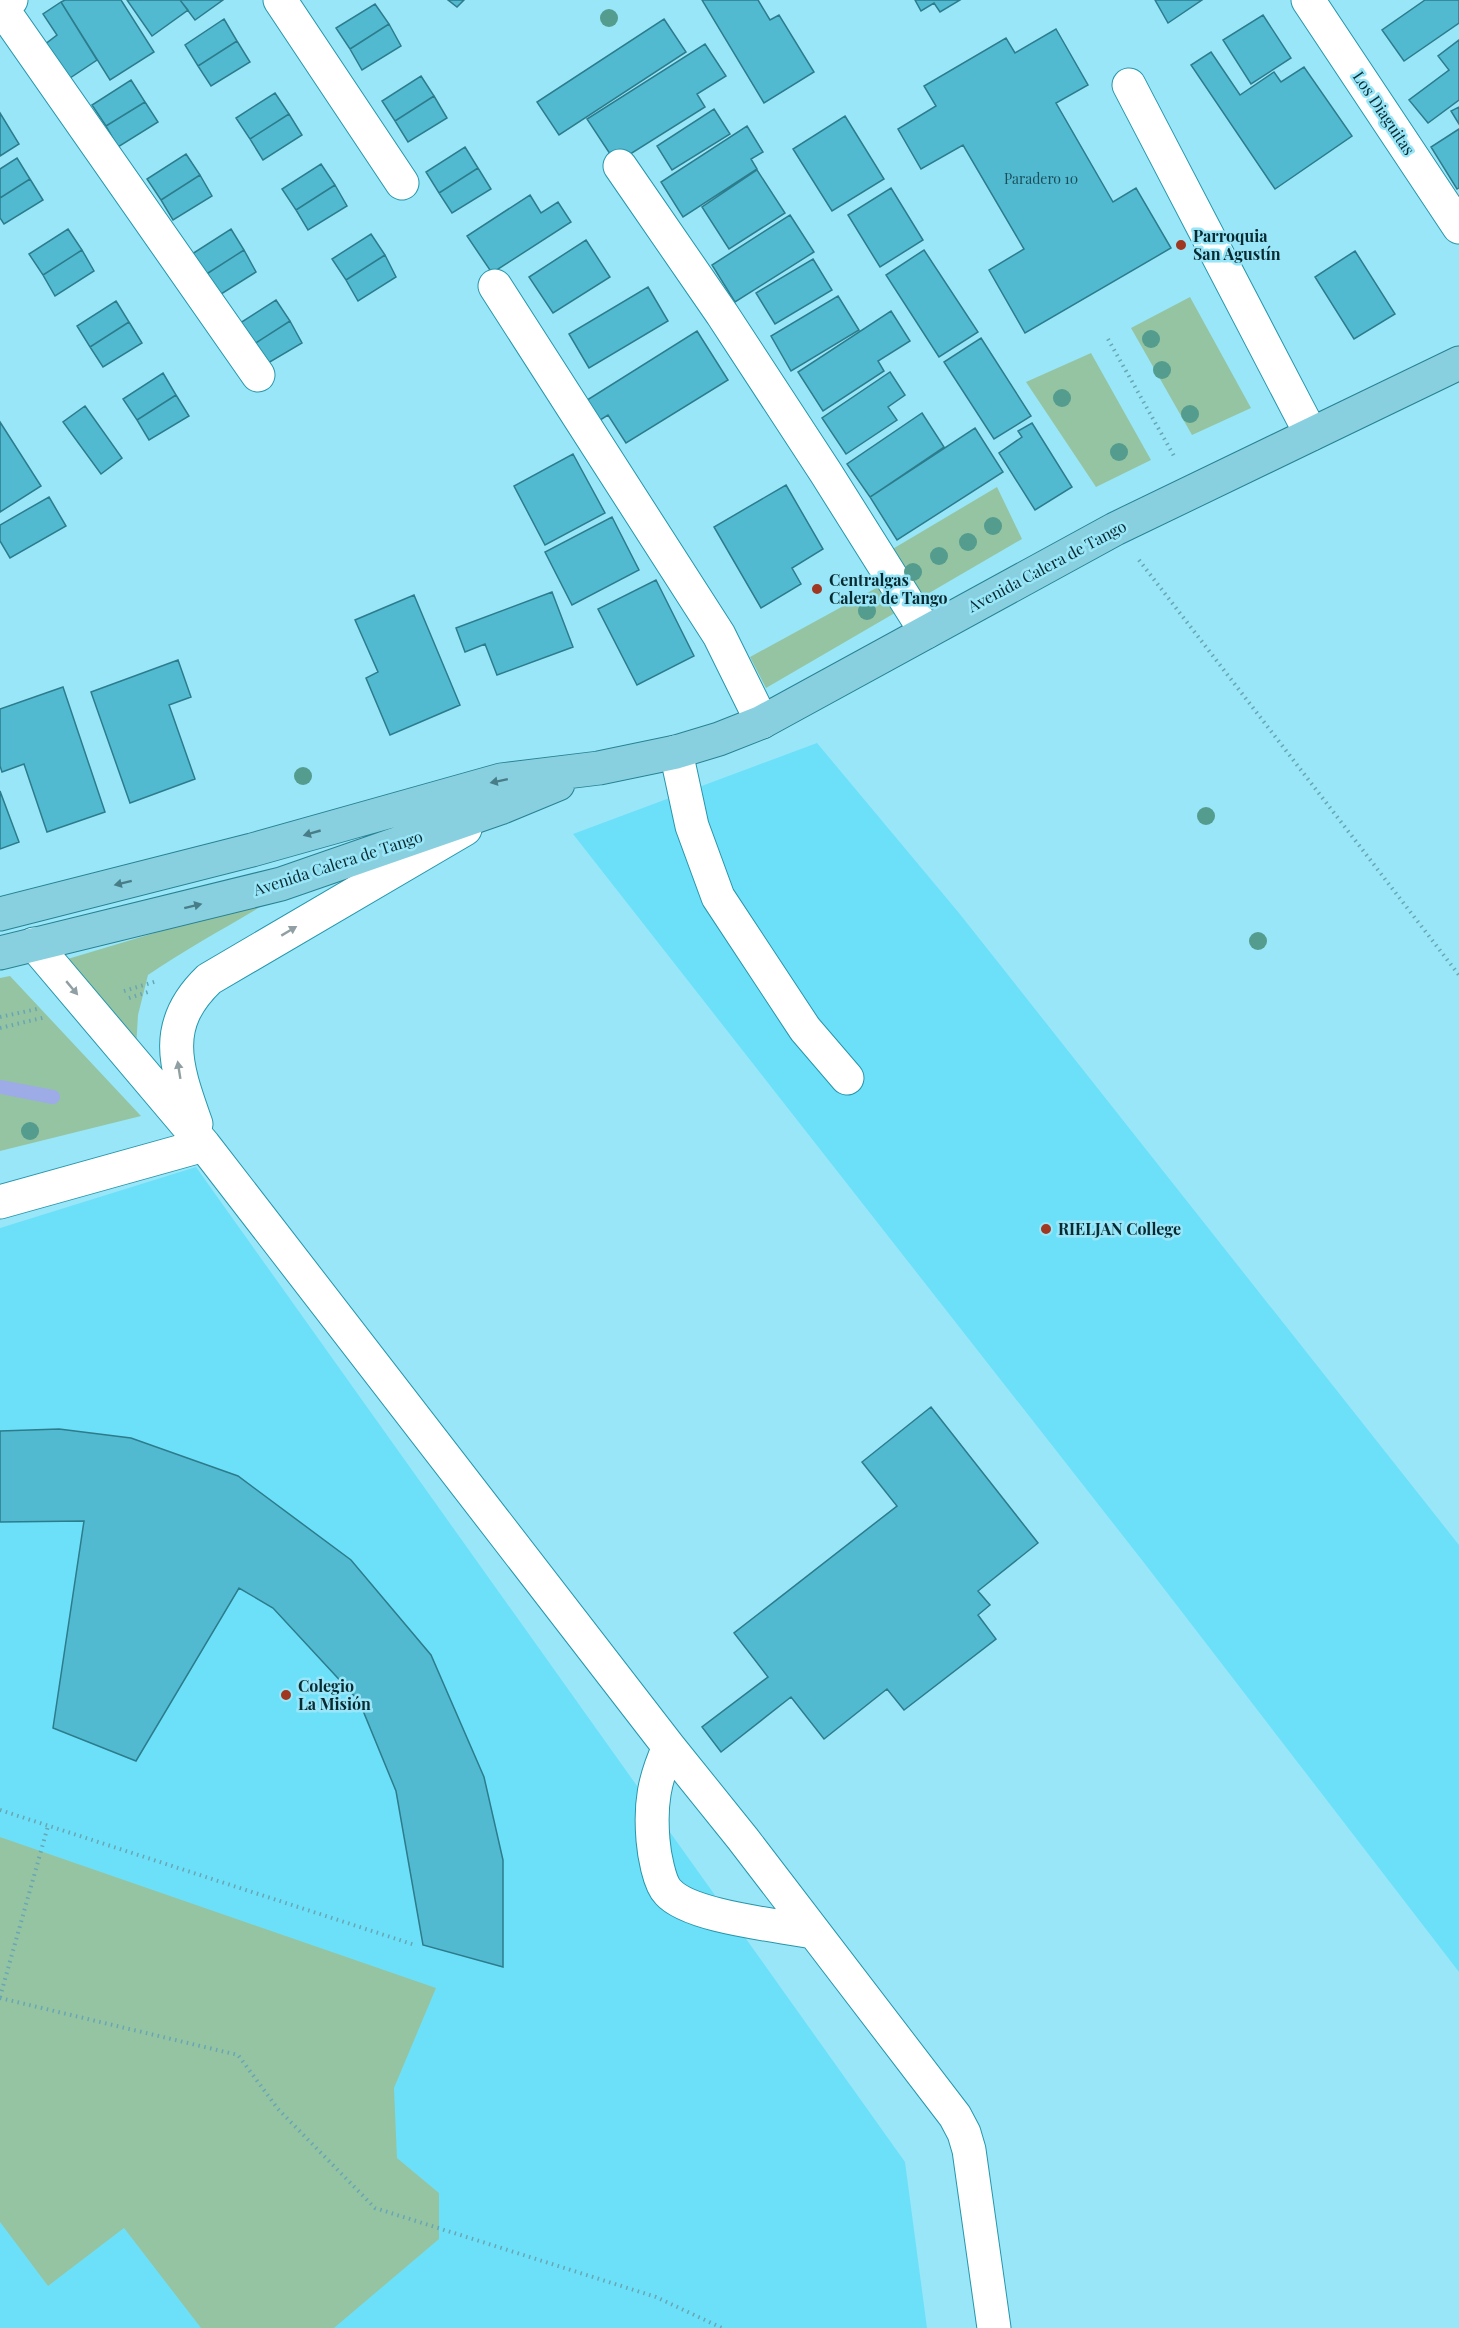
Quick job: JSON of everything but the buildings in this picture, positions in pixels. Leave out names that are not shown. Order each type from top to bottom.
[{"type":"main road","name":"Avenida Calera de Tango","points":[[0,914],[252,850],[501,780],[599,768],[676,752],[719,739],[762,722],[1115,529],[1459,363]]},
{"type":"main road","name":"Avenida Calera de Tango","points":[[0,953],[281,884],[500,808],[599,768]]},
{"type":"main road","points":[[34,944],[57,899]]},
{"type":"street","points":[[280,0],[402,183]]},
{"type":"street","name":"Los Diaguitas","points":[[1308,0],[1459,227]]},
{"type":"street","points":[[4,5],[258,375]]},
{"type":"street","points":[[1129,85],[1311,434]]},
{"type":"street","points":[[620,166],[807,443],[926,632]]},
{"type":"street","points":[[495,286],[719,635],[762,722]]},
{"type":"street","points":[[676,752],[692,826],[718,897],[805,1029],[847,1078]]},
{"type":"street","points":[[204,1145],[179,1075],[176,1045],[182,1015],[193,995],[209,979],[500,808]]},
{"type":"street","points":[[34,944],[204,1145],[948,2107],[964,2133],[974,2177],[994,2328]]},
{"type":"street","points":[[0,1202],[204,1145]]},
{"type":"street","points":[[669,1747],[659,1769],[652,1804],[658,1870],[667,1892],[692,1908],[812,1932]]},
{"type":"path","points":[[1108,339],[1173,455]]},
{"type":"path","points":[[1115,529],[1459,975]]},
{"type":"path","points":[[0,1810],[415,1945]]},
{"type":"path","points":[[48,1826],[0,1998],[238,2055],[278,2109],[375,2208],[656,2297],[722,2328]]},
{"type":"shaded area","name":"RIELJAN College","points":[[817,743],[959,913],[1459,1545],[1459,1972],[1145,1564],[573,834]]},
{"type":"shaded area","name":"Colegio La Misión","points":[[196,1167],[905,2162],[927,2328],[0,2328],[0,1228]]},
{"type":"green space","points":[[1190,297],[1251,408],[1192,435],[1131,328]]},
{"type":"green space","points":[[1091,353],[1151,460],[1096,487],[1026,382]]},
{"type":"green space","points":[[997,487],[1022,539],[766,688],[750,657],[878,587],[864,566]]},
{"type":"green space","points":[[278,896],[148,975],[138,1015],[136,1049],[61,961]]},
{"type":"green space","points":[[10,976],[141,1116],[0,1151],[0,978]]},
{"type":"green space","points":[[0,1837],[436,1988],[394,2088],[397,2158],[439,2193],[439,2239],[334,2328],[201,2328],[124,2228],[48,2286],[0,2222]]},
{"type":"waterway","points":[[0,1087],[53,1097]]},
{"type":"place","name":"Parroquia San Agustín","points":[[1181,245]]},
{"type":"place","name":"Centralgas Calera de Tango","points":[[817,589]]},
{"type":"place","name":"RIELJAN College","points":[[1046,1229]]},
{"type":"place","name":"Colegio La Misión","points":[[286,1695]]}]
